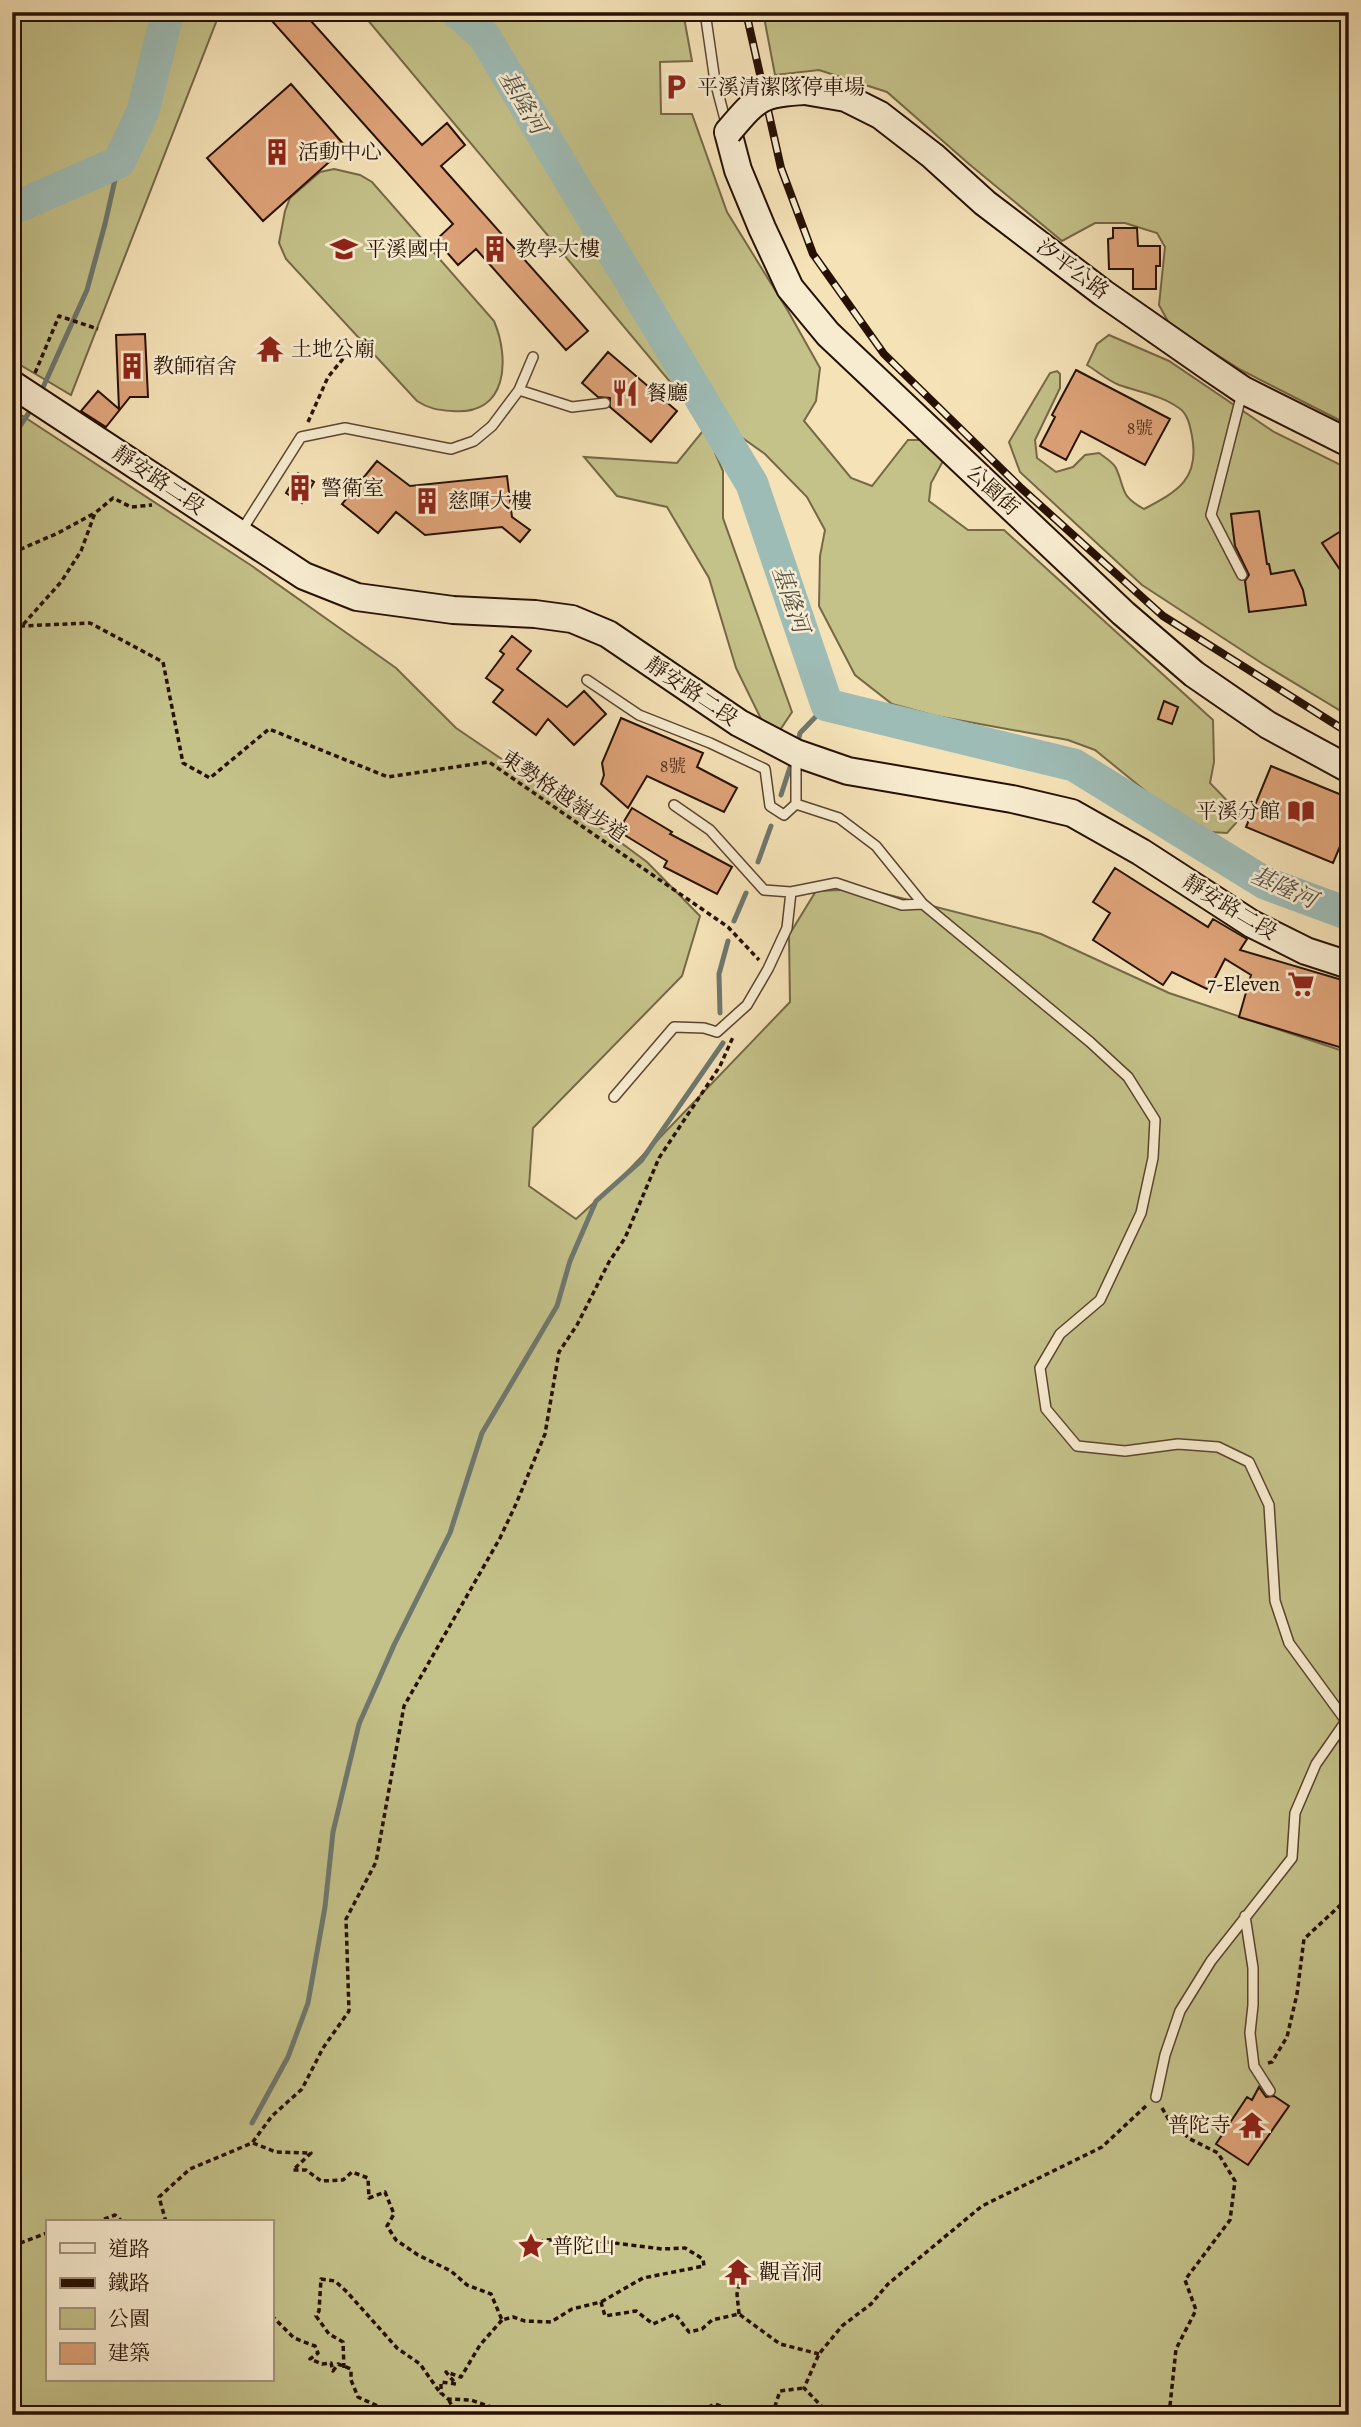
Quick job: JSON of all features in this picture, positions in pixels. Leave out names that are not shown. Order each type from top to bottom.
[{"type":"street","name":"汐平公路","points":[[728,132],[753,103],[775,92],[805,90],[846,97],[880,115],[933,156],[985,203],[1103,293],[1243,390],[1349,443]]},
{"type":"street","name":"公園街","points":[[728,132],[748,193],[790,288],[828,334],[1123,613],[1194,674],[1268,725],[1349,769]]},
{"type":"street","name":"靜安路二段","points":[[28,394],[304,576],[357,597],[453,610],[535,614],[584,624],[608,634],[739,723],[790,750],[848,771],[1012,799],[1072,813],[1141,852],[1252,924],[1306,951],[1349,965]]},
{"type":"lane","points":[[705,12],[715,81],[728,132]]},
{"type":"lane","points":[[239,535],[301,437],[345,428],[451,449],[474,441],[492,426],[519,390],[533,357]]},
{"type":"lane","points":[[519,390],[572,407],[606,403]]},
{"type":"lane","points":[[1242,575],[1211,515],[1243,390]]},
{"type":"lane","points":[[587,680],[639,715],[710,743],[765,769],[770,806],[784,815],[796,804]]},
{"type":"lane","points":[[790,750],[796,804]]},
{"type":"lane","points":[[796,804],[839,818],[876,846],[923,904],[1128,1077],[1155,1120],[1153,1158],[1141,1213],[1100,1300],[1060,1334],[1040,1368],[1046,1409],[1077,1446],[1125,1451],[1178,1444],[1218,1447],[1250,1462],[1269,1505],[1275,1601],[1289,1643],[1346,1721],[1316,1764],[1295,1813],[1292,1858],[1212,1961],[1181,2011],[1165,2055],[1156,2097]]},
{"type":"lane","points":[[674,805],[710,830],[764,890],[791,892],[836,883],[902,905],[923,904]]},
{"type":"lane","points":[[614,1097],[674,1027],[704,1028],[717,1032],[747,1005],[787,928],[791,892]]},
{"type":"lane","points":[[1245,1916],[1253,1968],[1250,2033],[1254,2066],[1270,2091]]},
{"type":"path","points":[[28,394],[60,316],[98,329]]},
{"type":"path","points":[[301,437],[328,377],[356,342]]},
{"type":"path","points":[[12,553],[95,513],[113,498],[131,507],[152,505]]},
{"type":"path","points":[[12,637],[61,582],[82,551],[95,513]]},
{"type":"path","name":"東勢格越嶺步道","points":[[20,626],[90,623],[163,662],[183,763],[210,778],[269,729],[388,777],[489,762],[728,928],[768,969]]},
{"type":"path","points":[[165,2220],[159,2197],[190,2169],[252,2143],[272,2116],[302,2089],[323,2048],[349,2011],[346,1919],[376,1862],[404,1706],[500,1538],[516,1504],[545,1434],[559,1352],[625,1238],[659,1158],[720,1066],[747,1005]]},
{"type":"path","points":[[1254,2066],[1272,2062],[1287,2037],[1297,1994],[1304,1939],[1349,1897]]},
{"type":"path","points":[[804,2388],[819,2354],[842,2326],[871,2304],[888,2284],[982,2206],[1102,2147],[1156,2097],[1169,2120],[1190,2139],[1218,2153],[1235,2181],[1230,2220],[1185,2280],[1196,2310],[1176,2350],[1169,2415]]},
{"type":"path","points":[[252,2143],[276,2152],[311,2153],[293,2169],[306,2170],[321,2180],[343,2180],[352,2172],[368,2178],[369,2198],[385,2192],[394,2214],[387,2226],[396,2240],[418,2255],[451,2271],[467,2285],[491,2294],[502,2320]]},
{"type":"path","points":[[101,2220],[115,2214],[121,2220]]},
{"type":"path","points":[[12,2246],[46,2233]]},
{"type":"path","points":[[459,2415],[441,2393],[440,2382],[453,2385],[456,2383],[446,2372],[461,2376],[480,2345],[502,2320],[513,2317],[525,2321],[551,2322],[572,2309],[601,2302],[643,2278],[704,2266],[704,2259],[685,2248],[662,2249],[583,2239],[545,2240],[531,2246]]},
{"type":"path","points":[[741,2274],[737,2294],[739,2314],[780,2344],[819,2354]]},
{"type":"path","points":[[344,2368],[343,2342],[329,2334],[316,2316],[319,2311],[321,2279],[335,2281],[347,2292],[397,2348],[420,2364],[441,2393]]},
{"type":"path","points":[[601,2302],[604,2316],[636,2311],[653,2324],[675,2314],[689,2332],[702,2329],[712,2320],[739,2314]]},
{"type":"path","points":[[273,2317],[294,2338],[314,2346],[318,2353],[310,2359],[322,2364],[331,2363],[332,2371],[338,2364],[351,2369],[351,2380],[358,2396],[397,2415]]},
{"type":"path","points":[[772,2415],[780,2391],[804,2388]]},
{"type":"path","points":[[804,2388],[830,2415]]},
{"type":"path","points":[[448,2399],[471,2400],[514,2415]]},
{"type":"path","points":[[693,2415],[715,2404],[740,2415]]},
{"type":"green space","points":[[12,12],[220,12],[71,395],[12,360]]},
{"type":"green space","points":[[361,12],[683,12],[692,61],[660,62],[661,114],[692,114],[727,212],[820,368],[816,401],[804,421],[851,478],[872,486],[908,440],[920,440],[943,461],[931,483],[929,501],[968,530],[1004,530],[1213,720],[1214,762],[1210,783],[1239,813],[1236,823],[1227,833],[1210,832],[1164,806],[1095,750],[1068,740],[936,716],[892,704],[855,675],[819,606],[820,556],[825,530],[807,497],[765,454],[734,432],[715,453],[723,471],[723,518],[792,712],[780,730],[763,723],[736,668],[709,578],[667,507],[617,496],[584,457],[677,463],[707,426]]},
{"type":"green space","points":[[763,12],[1349,12],[1349,425],[1241,370],[1170,325],[1159,305],[1165,247],[1157,233],[1125,223],[1095,223],[1062,241],[887,92],[819,70],[775,75]]},
{"type":"green space","points":[[334,169],[360,175],[372,182],[494,321],[503,367],[494,395],[484,404],[471,410],[452,411],[434,409],[417,401],[286,259],[279,243],[290,198],[320,172]]},
{"type":"green space","points":[[1109,335],[1169,361],[1274,432],[1349,469],[1349,716],[1142,585],[1020,472],[1009,442],[1050,373],[1057,371],[1060,374],[1060,388],[1035,440],[1037,458],[1056,472],[1073,467],[1085,455],[1099,453],[1115,466],[1130,500],[1144,509],[1184,482],[1193,463],[1194,451],[1185,414],[1165,400],[1115,383],[1087,365],[1097,344]]},
{"type":"green space","points":[[12,409],[252,566],[396,668],[456,728],[574,808],[647,862],[700,916],[682,976],[533,1128],[529,1186],[576,1219],[621,1178],[790,1002],[789,935],[816,891],[866,889],[1041,934],[1169,993],[1349,1053],[1349,2415],[12,2415]]},
{"type":"building","name":"教學大樓","points":[[264,12],[303,12],[422,145],[447,123],[465,145],[441,166],[588,331],[566,350],[476,249],[458,265],[436,240],[453,224]]},
{"type":"building","name":"活動中心","points":[[291,84],[346,147],[263,221],[207,158]]},
{"type":"building","points":[[1113,228],[1137,228],[1138,246],[1160,246],[1160,266],[1156,266],[1156,289],[1133,289],[1133,269],[1109,269],[1108,239],[1113,238]]},
{"type":"building","name":"教師宿舍","points":[[145,334],[148,397],[130,397],[106,427],[81,411],[98,391],[119,409],[116,335]]},
{"type":"building","name":"餐廳","points":[[608,352],[677,411],[651,442],[610,407],[610,398],[598,397],[582,383]]},
{"type":"building","points":[[1076,370],[1170,419],[1145,465],[1081,431],[1066,460],[1040,446],[1055,417],[1052,415]]},
{"type":"building","name":"慈暉大樓","points":[[377,461],[410,486],[507,476],[512,517],[530,530],[520,542],[502,527],[425,535],[396,512],[378,533],[342,504]]},
{"type":"building","name":"警衛室","points":[[298,473],[314,482],[302,503],[286,493]]},
{"type":"building","points":[[1259,511],[1271,574],[1294,570],[1306,605],[1249,612],[1245,581],[1249,575],[1235,546],[1231,514]]},
{"type":"building","points":[[1349,526],[1349,583],[1322,543]]},
{"type":"building","points":[[512,636],[531,651],[517,669],[567,707],[584,691],[606,714],[574,745],[548,719],[536,735],[493,702],[503,690],[486,678],[504,654],[500,651]]},
{"type":"building","points":[[1164,701],[1178,707],[1172,724],[1158,719]]},
{"type":"building","points":[[621,718],[703,753],[697,767],[737,788],[724,812],[647,776],[628,808],[601,784],[604,775],[602,763]]},
{"type":"building","name":"平溪分館","points":[[1271,766],[1349,798],[1349,825],[1333,863],[1246,827]]},
{"type":"building","points":[[632,808],[672,832],[670,834],[732,867],[717,894],[664,867],[667,861],[618,831]]},
{"type":"building","points":[[1115,868],[1208,927],[1213,919],[1247,939],[1240,950],[1349,982],[1349,1050],[1239,1017],[1251,975],[1225,959],[1209,990],[1172,972],[1163,985],[1093,940],[1110,913],[1093,902]]},
{"type":"building","name":"普陀寺","points":[[1259,2087],[1266,2097],[1274,2096],[1289,2106],[1248,2165],[1216,2144],[1247,2097],[1252,2100]]},
{"type":"waterway","name":"基隆河","points":[[12,209],[119,162],[143,111],[168,12]]},
{"type":"waterway","name":"基隆河","points":[[457,12],[484,36],[752,484],[827,705],[1074,765],[1265,883],[1349,914]]},
{"type":"waterway","points":[[40,394],[87,290],[119,162]]},
{"type":"waterway","points":[[12,438],[34,405]]},
{"type":"waterway","points":[[797,746],[800,733],[827,705]]},
{"type":"waterway","points":[[781,795],[793,758]]},
{"type":"waterway","points":[[758,862],[771,826]]},
{"type":"waterway","points":[[734,921],[746,893]]},
{"type":"waterway","points":[[720,1013],[719,974],[728,941]]},
{"type":"waterway","points":[[252,2123],[288,2057],[308,2003],[325,1907],[333,1832],[359,1724],[394,1645],[450,1533],[482,1433],[557,1306],[570,1261],[596,1201],[641,1161],[723,1043]]},
{"type":"railway","points":[[746,12],[781,168],[813,254],[884,354],[1021,488],[1163,616],[1349,733]]},
{"type":"place","name":"平溪清潔隊停車場","points":[[676,87]]},
{"type":"place","name":"活動中心","points":[[277,152]]},
{"type":"place","name":"平溪國中","points":[[344,249]]},
{"type":"place","name":"教學大樓","points":[[495,249]]},
{"type":"place","name":"土地公廟","points":[[270,349]]},
{"type":"place","name":"教師宿舍","points":[[132,366]]},
{"type":"place","name":"餐廳","points":[[625,393]]},
{"type":"place","name":"警衛室","points":[[300,488]]},
{"type":"place","name":"慈暉大樓","points":[[427,501]]},
{"type":"place","name":"平溪分館","points":[[1301,811]]},
{"type":"place","name":"7-Eleven","points":[[1301,984]]},
{"type":"place","name":"普陀寺","points":[[1252,2125]]},
{"type":"place","name":"普陀山","points":[[531,2246]]},
{"type":"place","name":"觀音洞","points":[[738,2272]]}]
